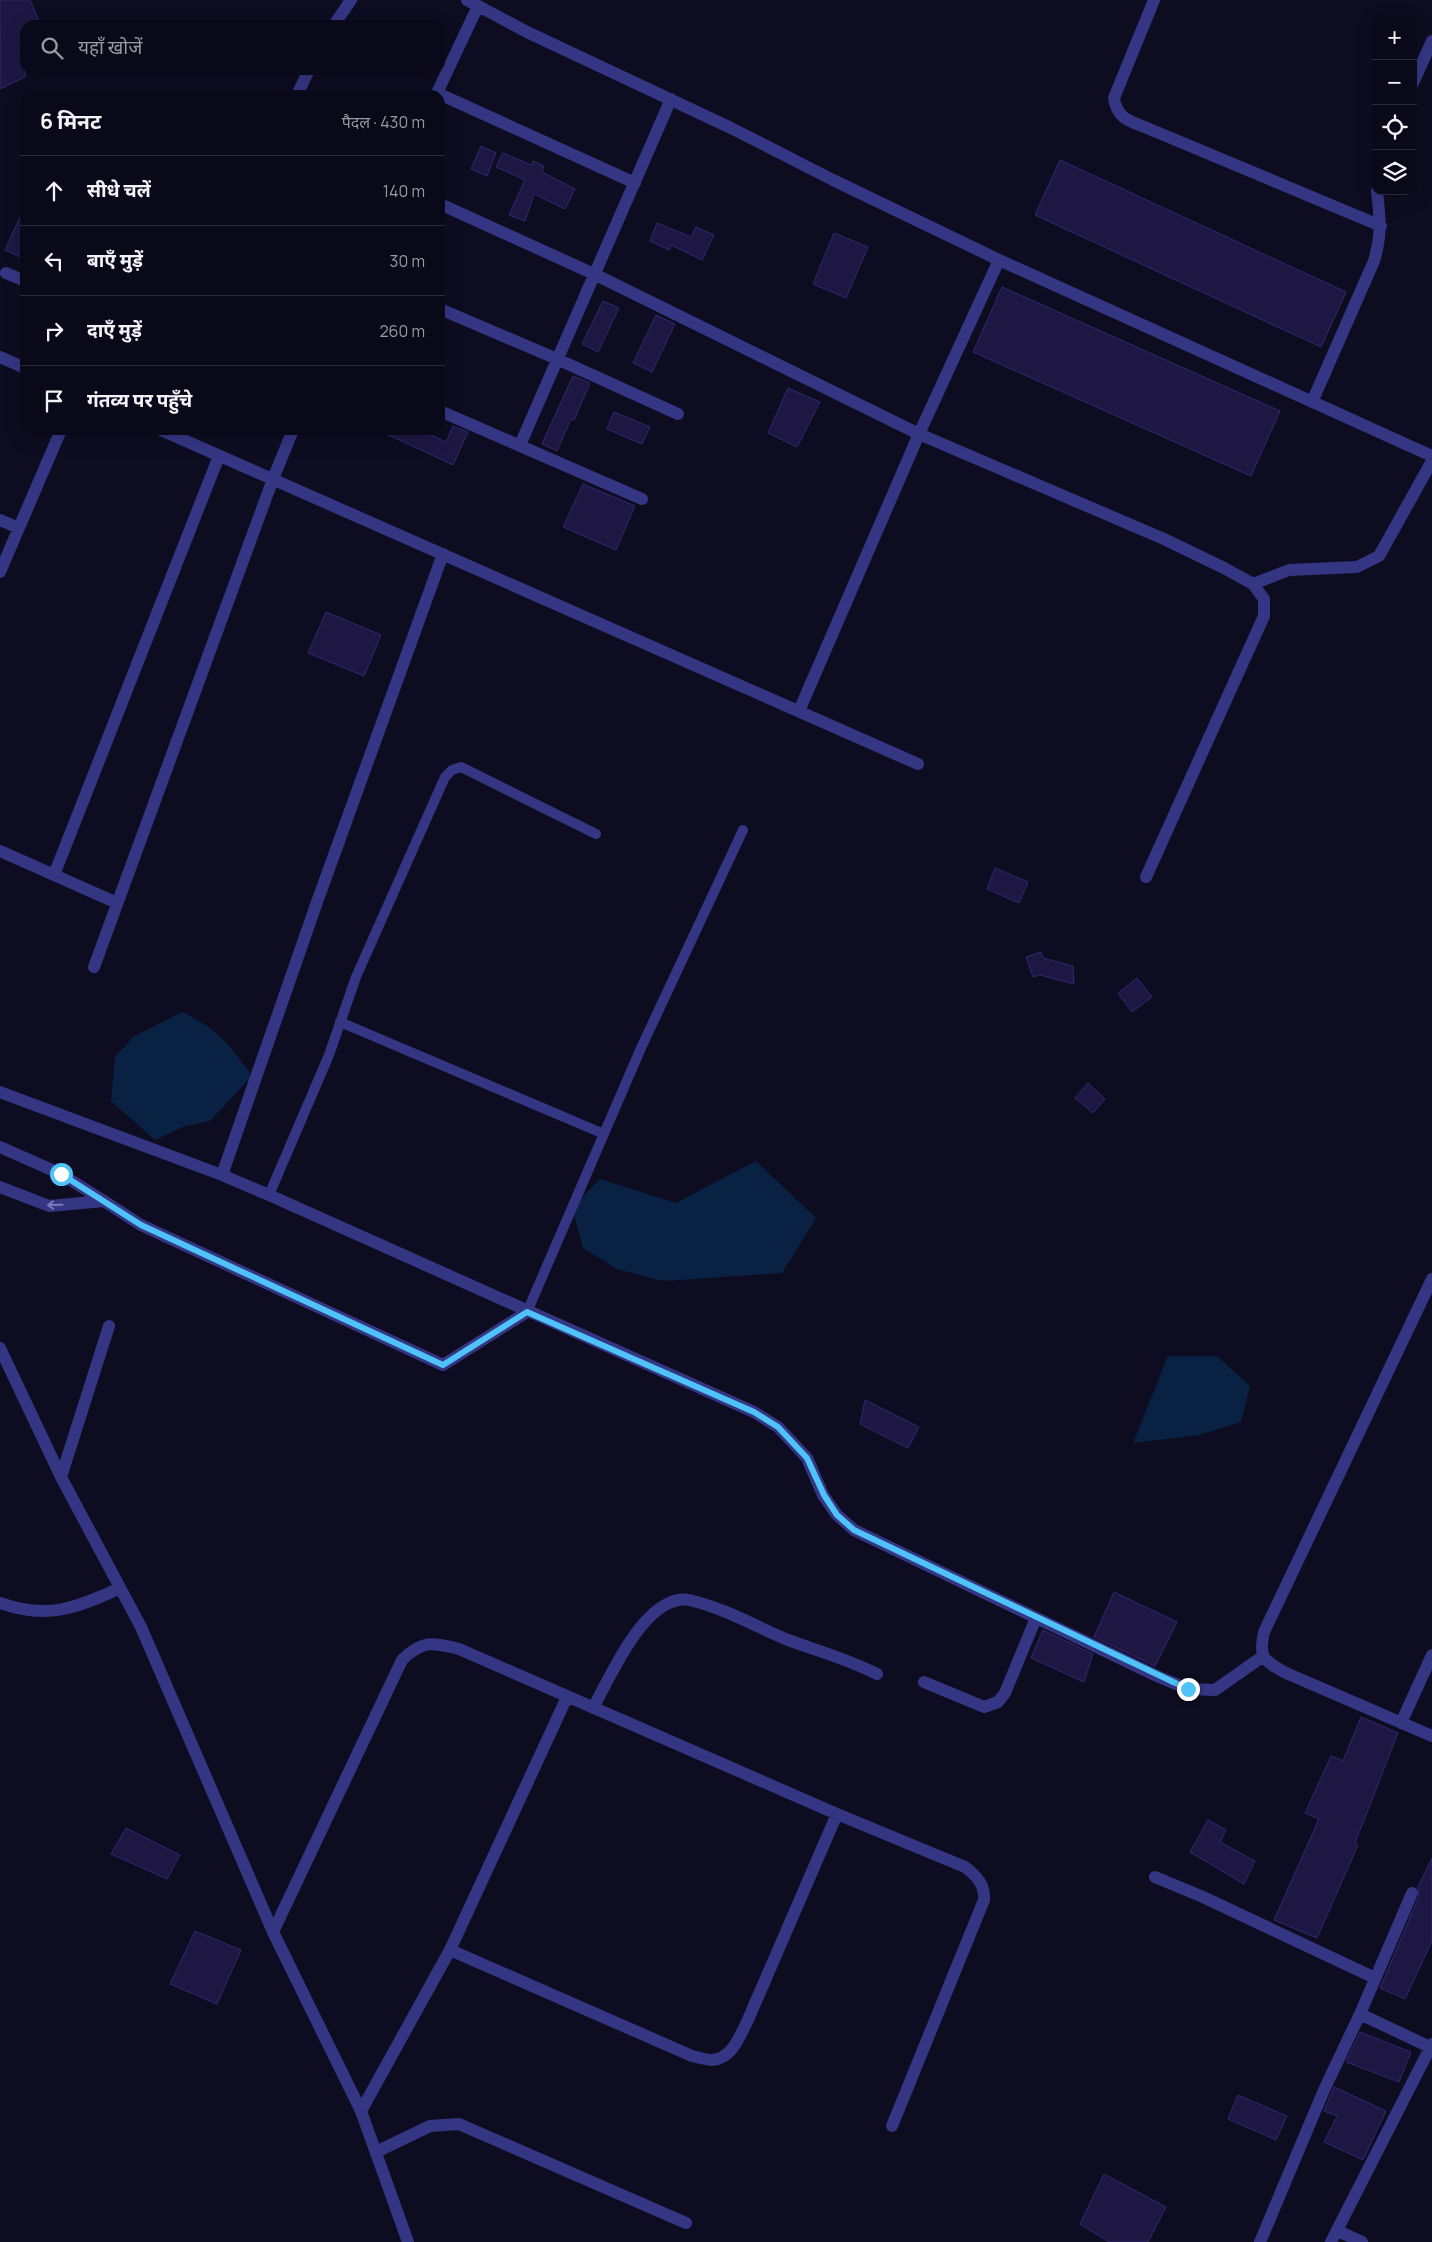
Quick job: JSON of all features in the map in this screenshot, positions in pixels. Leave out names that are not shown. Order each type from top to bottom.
[{"type":"street","points":[[337,20],[351,0]]},
{"type":"street","points":[[467,0],[527,32],[671,99],[999,260],[1432,456]]},
{"type":"street","points":[[1154,0],[1114,98],[1120,115],[1381,226]]},
{"type":"street","points":[[439,90],[478,6]]},
{"type":"street","points":[[1417,74],[1432,41]]},
{"type":"street","points":[[299,90],[307,75]]},
{"type":"street","points":[[445,98],[635,183]]},
{"type":"street","points":[[520,445],[671,99]]},
{"type":"street","points":[[1312,402],[1374,261],[1379,245],[1381,226],[1377,195]]},
{"type":"street","points":[[445,206],[594,274],[919,434],[1164,539],[1253,584],[1264,599],[1264,616],[1146,877]]},
{"type":"street","points":[[799,711],[919,434],[999,260]]},
{"type":"street","points":[[6,273],[20,279]]},
{"type":"street","points":[[445,311],[558,359],[678,414]]},
{"type":"street","points":[[0,357],[20,366]]},
{"type":"street","points":[[445,412],[642,499]]},
{"type":"street","points":[[0,572],[59,435]]},
{"type":"street","points":[[172,435],[918,764]]},
{"type":"street","points":[[94,967],[291,435]]},
{"type":"street","points":[[54,875],[219,456]]},
{"type":"street","points":[[1253,584],[1289,570],[1357,567],[1379,556],[1432,461]]},
{"type":"street","points":[[0,520],[19,528]]},
{"type":"street","points":[[222,1175],[317,902],[443,554]]},
{"type":"street","points":[[0,851],[117,903]]},
{"type":"street","points":[[0,1092],[222,1175],[754,1412],[778,1427],[807,1458],[824,1495],[837,1515],[854,1530],[1188,1689],[1215,1690],[1262,1657]]},
{"type":"street","points":[[0,1147],[61,1174],[141,1225],[443,1365],[527,1312]]},
{"type":"street","points":[[0,1187],[49,1206],[104,1201]]},
{"type":"street","points":[[1432,1279],[1264,1632],[1261,1648],[1262,1657],[1272,1666],[1432,1736]]},
{"type":"street","points":[[61,1477],[109,1326]]},
{"type":"street","points":[[0,1350],[61,1477],[141,1627],[273,1932],[361,2111],[408,2242]]},
{"type":"street","points":[[0,1603],[36,1612],[59,1612],[82,1606],[120,1588]]},
{"type":"street","points":[[593,1708],[635,1636],[654,1613],[677,1600],[692,1600],[789,1640],[853,1662],[877,1674]]},
{"type":"street","points":[[924,1682],[984,1708],[998,1702],[1004,1693],[1036,1618]]},
{"type":"street","points":[[273,1932],[402,1660],[413,1649],[430,1643],[459,1649],[837,1814],[964,1867],[974,1874],[984,1889],[984,1900],[892,2126]]},
{"type":"street","points":[[1401,1723],[1432,1655]]},
{"type":"street","points":[[361,2111],[450,1950],[567,1697]]},
{"type":"street","points":[[450,1950],[692,2056],[712,2060],[726,2055],[737,2043],[837,1814]]},
{"type":"street","points":[[1155,1877],[1204,1897],[1375,1978]]},
{"type":"street","points":[[1260,2242],[1324,2090],[1360,2014],[1412,1893]]},
{"type":"street","points":[[1332,2242],[1432,2046],[1360,2014]]},
{"type":"street","points":[[376,2152],[430,2126],[459,2124],[686,2223]]},
{"type":"street","points":[[1338,2231],[1362,2242]]},
{"type":"lane","points":[[269,1195],[329,1055],[356,977],[445,777],[452,770],[461,768],[596,834]]},
{"type":"lane","points":[[527,1312],[645,1039],[743,830]]},
{"type":"lane","points":[[340,1022],[604,1134]]},
{"type":"water","points":[[182,1012],[205,1025],[222,1038],[252,1076],[210,1121],[185,1126],[155,1140],[111,1101],[115,1057],[133,1037]]},
{"type":"water","points":[[756,1161],[816,1218],[782,1273],[663,1281],[617,1269],[583,1248],[574,1214],[580,1200],[600,1179],[676,1203]]},
{"type":"water","points":[[1168,1356],[1217,1356],[1250,1386],[1241,1422],[1199,1435],[1133,1443]]},
{"type":"building","points":[[0,0],[30,0],[39,20],[20,20],[20,75],[25,75],[25,77],[0,89]]},
{"type":"building","points":[[481,146],[496,153],[487,176],[471,169]]},
{"type":"building","points":[[503,153],[531,165],[533,161],[544,166],[542,172],[575,189],[565,209],[534,194],[525,221],[509,215],[525,180],[496,167]]},
{"type":"building","points":[[1060,160],[1346,292],[1321,347],[1035,215]]},
{"type":"building","points":[[20,217],[20,257],[5,250]]},
{"type":"building","points":[[657,223],[691,237],[696,227],[714,235],[702,260],[671,245],[669,250],[650,241]]},
{"type":"building","points":[[834,233],[868,247],[846,298],[813,284]]},
{"type":"building","points":[[1002,287],[1280,411],[1251,476],[973,352]]},
{"type":"building","points":[[603,301],[619,308],[598,352],[582,344]]},
{"type":"building","points":[[656,315],[675,324],[652,372],[633,363]]},
{"type":"building","points":[[573,376],[590,383],[574,420],[571,419],[557,451],[542,444]]},
{"type":"building","points":[[788,388],[820,402],[797,447],[768,433]]},
{"type":"building","points":[[614,412],[650,427],[642,444],[607,429]]},
{"type":"building","points":[[453,426],[468,432],[453,465],[389,435],[431,435],[446,442]]},
{"type":"building","points":[[583,484],[635,506],[616,550],[563,527]]},
{"type":"building","points":[[326,612],[381,635],[364,676],[308,653]]},
{"type":"building","points":[[995,868],[1028,882],[1019,903],[987,889]]},
{"type":"building","points":[[1041,952],[1043,958],[1073,966],[1074,984],[1040,975],[1033,977],[1026,957]]},
{"type":"building","points":[[1137,978],[1152,997],[1132,1012],[1118,993]]},
{"type":"building","points":[[1088,1083],[1105,1099],[1093,1113],[1075,1098]]},
{"type":"building","points":[[865,1400],[919,1427],[908,1448],[860,1424]]},
{"type":"building","points":[[1114,1592],[1177,1622],[1155,1666],[1094,1637]]},
{"type":"building","points":[[1043,1630],[1093,1654],[1084,1682],[1031,1658]]},
{"type":"building","points":[[1361,1717],[1398,1733],[1355,1843],[1358,1845],[1317,1938],[1274,1920],[1319,1819],[1305,1813],[1331,1756],[1343,1761]]},
{"type":"building","points":[[1208,1820],[1226,1830],[1220,1842],[1255,1861],[1244,1884],[1190,1852]]},
{"type":"building","points":[[126,1828],[180,1855],[167,1879],[111,1854]]},
{"type":"building","points":[[1432,1858],[1432,1941],[1405,1999],[1380,1988],[1419,1896],[1418,1887]]},
{"type":"building","points":[[195,1931],[241,1950],[217,2004],[170,1984]]},
{"type":"building","points":[[1360,2032],[1411,2052],[1399,2082],[1346,2062]]},
{"type":"building","points":[[1334,2087],[1386,2111],[1363,2160],[1324,2142],[1337,2116],[1324,2111]]},
{"type":"building","points":[[1238,2095],[1287,2116],[1276,2140],[1228,2119]]},
{"type":"building","points":[[1104,2174],[1166,2207],[1148,2242],[1109,2242],[1080,2224]]},
{"type":"route","points":[[61,1174],[141,1225],[443,1365],[527,1312],[754,1412],[778,1427],[807,1458],[824,1495],[837,1515],[854,1530],[1159,1677],[1188,1689]]}]
